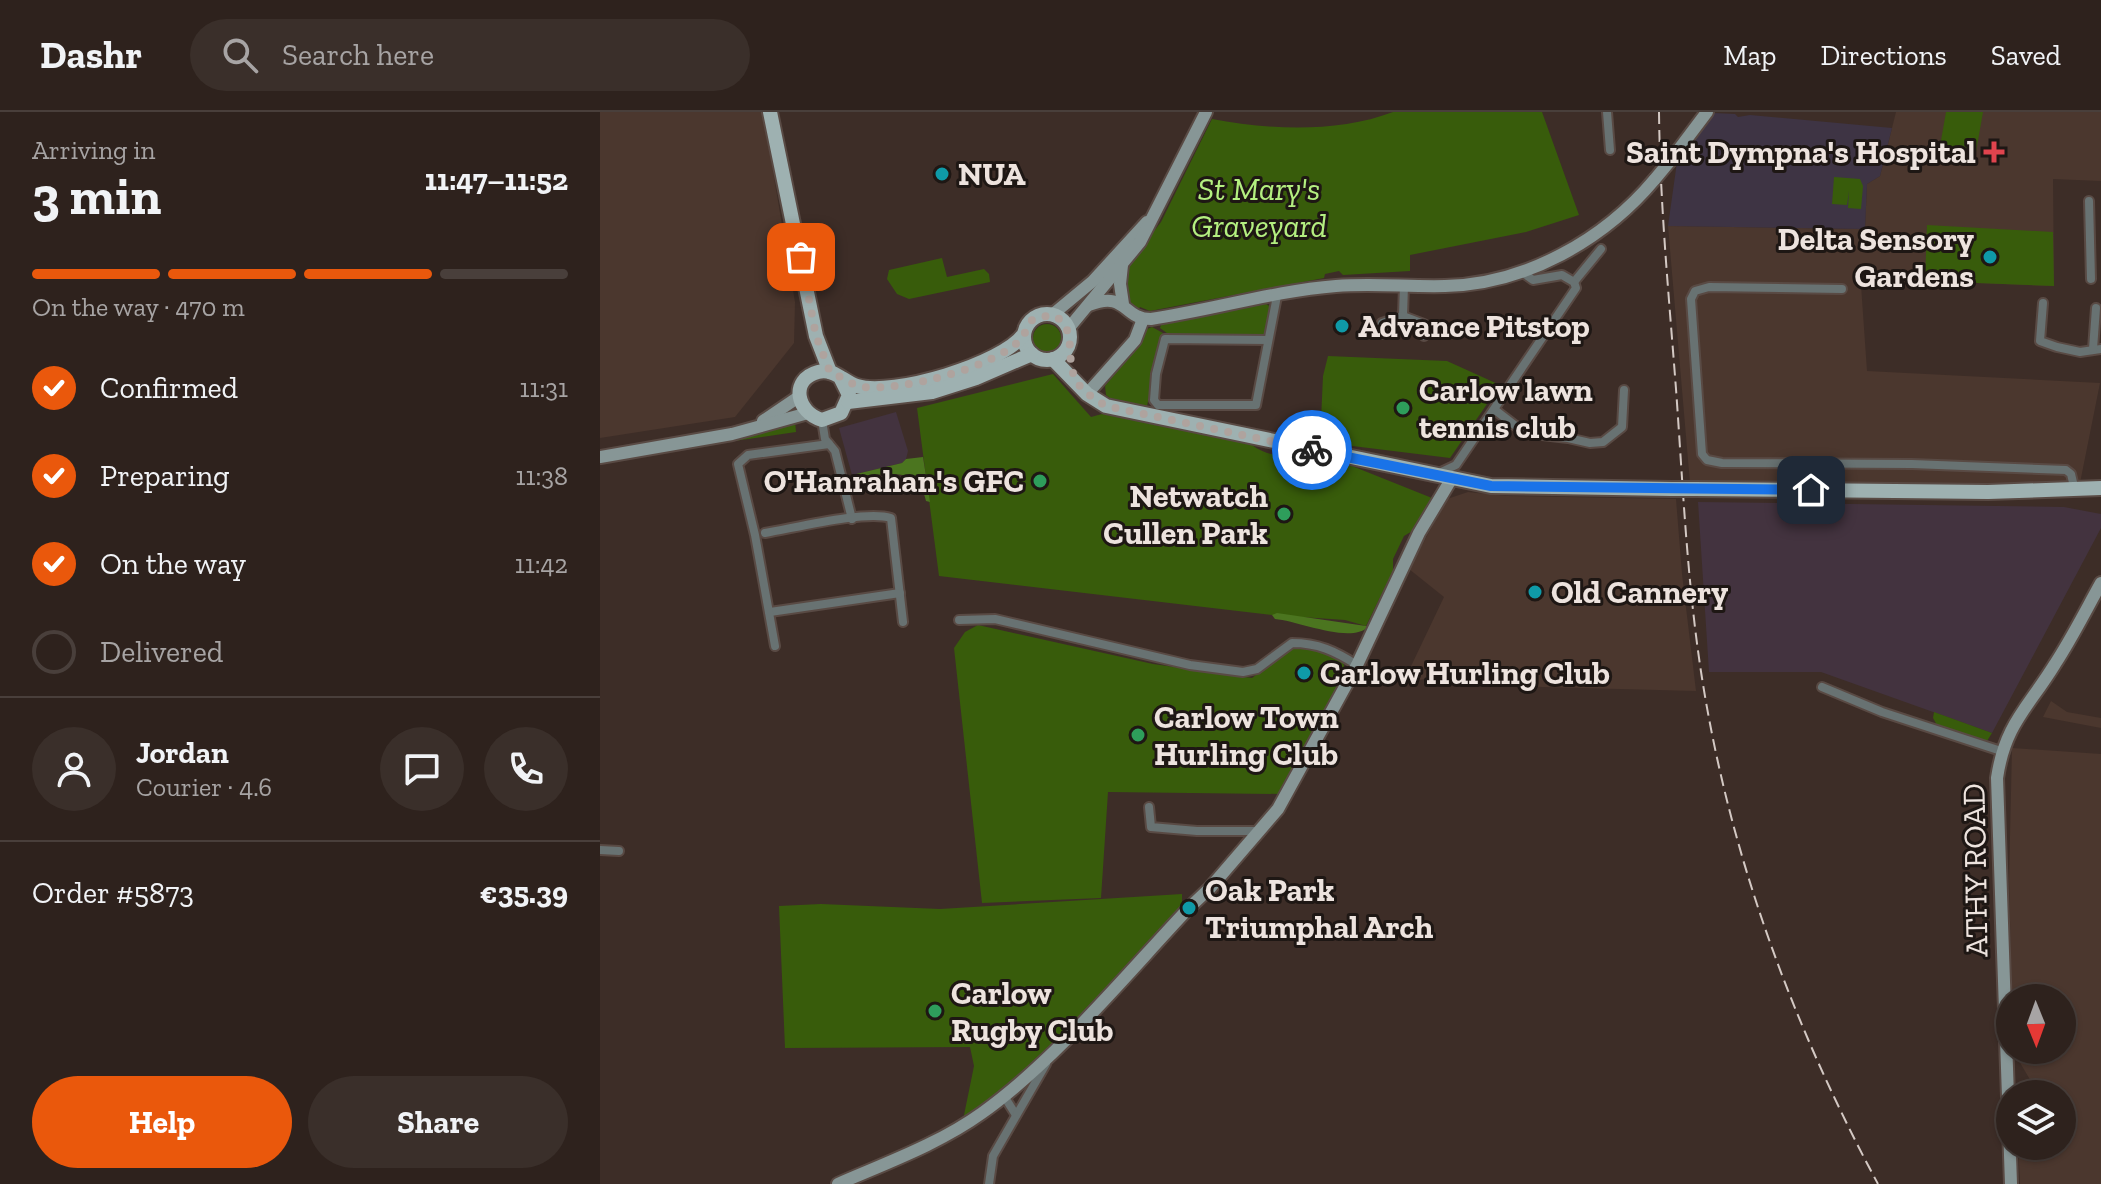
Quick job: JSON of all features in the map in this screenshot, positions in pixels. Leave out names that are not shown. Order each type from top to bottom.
[{"type":"main road","points":[[770,112],[816,336],[835,374],[848,389],[848,402],[841,413],[822,420],[808,413],[800,396],[804,381],[812,369],[816,336]]},
{"type":"main road","points":[[804,381],[815,372],[835,374],[858,386],[878,388],[939,379],[1004,351],[1019,341],[1033,319],[1052,315],[1099,286],[1122,265],[1140,242],[1206,112]]},
{"type":"main road","points":[[1099,286],[1136,317],[1143,319],[1334,286],[1467,285],[1522,272],[1608,227],[1637,201],[1707,112]]},
{"type":"main road","points":[[1068,329],[1089,305],[1130,237],[1150,219]]},
{"type":"main road","points":[[1122,265],[1122,303]]},
{"type":"main road","points":[[1089,305],[1111,300],[1122,303]]},
{"type":"main road","points":[[1052,315],[1064,322],[1068,329],[1067,347],[1075,380]]},
{"type":"main road","points":[[1087,394],[1135,340],[1143,319]]},
{"type":"main road","points":[[1024,334],[1027,349],[1032,354],[1038,358],[1053,359],[1087,394],[1106,406],[1436,474],[1456,475],[1491,486],[2101,489]]},
{"type":"main road","points":[[1053,359],[1067,347]]},
{"type":"main road","points":[[848,402],[932,392],[976,378],[1032,354]]},
{"type":"main road","points":[[757,425],[800,396]]},
{"type":"main road","points":[[600,457],[732,434],[808,413]]},
{"type":"main road","points":[[838,1184],[935,1141],[1004,1096],[1055,1049],[1261,831],[1278,809],[1357,665],[1419,533],[1456,475]]},
{"type":"main road","name":"ATHY ROAD","points":[[2011,1184],[1997,778],[2001,751],[2008,731],[2055,664],[2101,583]]},
{"type":"street","points":[[1607,112],[1610,150]]},
{"type":"street","points":[[2089,201],[2091,279]]},
{"type":"street","points":[[2090,228],[2101,229]]},
{"type":"street","points":[[1574,282],[1601,249]]},
{"type":"street","points":[[1456,475],[1576,288],[1574,282],[1562,275],[1533,280],[1522,272]]},
{"type":"street","points":[[1403,316],[1404,285]]},
{"type":"street","points":[[1842,289],[1709,287],[1695,291],[1691,299],[1702,454],[1707,460],[1722,463],[1912,464],[2066,470],[2071,474],[2075,491]]},
{"type":"street","points":[[1268,340],[1165,339],[1156,374],[1154,400],[1158,405],[1256,405],[1277,296]]},
{"type":"street","points":[[2044,303],[2036,342],[2051,350],[2080,352],[2097,349],[2095,308]]},
{"type":"street","points":[[1382,334],[1382,323],[1403,316],[1424,324],[1424,336]]},
{"type":"street","points":[[1495,410],[1525,433],[1590,443],[1603,442],[1622,427],[1624,390]]},
{"type":"street","points":[[822,420],[825,439],[835,451],[852,519]]},
{"type":"street","points":[[775,646],[738,464],[748,455],[829,444]]},
{"type":"street","points":[[765,533],[883,515],[891,518],[903,622]]},
{"type":"street","points":[[770,612],[900,593]]},
{"type":"street","points":[[959,620],[995,619],[1190,665],[1243,672],[1257,669],[1292,643],[1334,650],[1357,665]]},
{"type":"street","points":[[1822,687],[1882,712],[2001,751]]},
{"type":"street","points":[[1149,807],[1151,827],[1261,831]]},
{"type":"street","points":[[600,850],[619,851]]},
{"type":"street","points":[[989,1184],[993,1156],[1055,1049]]},
{"type":"street","points":[[1004,1096],[1016,1115]]},
{"type":"shaded area","points":[[600,112],[763,112],[795,302],[794,343],[735,417],[600,438]]},
{"type":"shaded area","points":[[1896,112],[2101,112],[2101,181],[2053,179],[2054,286],[1925,281],[1861,285],[1867,371],[2100,383],[2080,483],[1690,483],[1668,226],[1865,229],[1867,184],[1880,176]]},
{"type":"shaded area","points":[[1714,113],[1892,128],[1880,176],[1867,184],[1865,229],[1668,226],[1677,162]]},
{"type":"shaded area","points":[[896,412],[908,451],[906,459],[902,463],[852,475],[839,428]]},
{"type":"shaded area","points":[[1468,492],[1506,496],[1676,499],[1696,691],[1504,686],[1441,676],[1403,683],[1444,597],[1409,569],[1447,499]]},
{"type":"shaded area","points":[[1698,502],[2064,507],[2101,514],[2101,528],[1992,733],[1821,672],[1709,672]]},
{"type":"shaded area","points":[[2051,701],[2067,712],[2101,718],[2101,728],[2043,717]]},
{"type":"shaded area","points":[[2012,748],[2101,754],[2101,1184],[2020,1184],[2019,1160],[2076,1160],[2076,1080],[2030,1080],[2021,1064],[2076,1064],[2076,984],[2012,984],[2009,881]]},
{"type":"green space","name":"St Mary's Graveyard","points":[[1393,112],[1542,112],[1579,215],[1526,232],[1410,255],[1410,271],[1343,275],[1339,271],[1325,274],[1324,278],[1150,311],[1140,307],[1138,310],[1129,304],[1123,289],[1128,265],[1161,222],[1212,119],[1257,126],[1303,128],[1350,124]]},
{"type":"green space","points":[[1946,112],[1983,112],[1976,152],[1940,146]]},
{"type":"green space","points":[[1834,177],[1860,179],[1863,186],[1861,209],[1848,208],[1849,191],[1847,205],[1832,204]]},
{"type":"green space","name":"Delta Sensory Gardens","points":[[1927,225],[2053,232],[2054,286],[1925,281]]},
{"type":"green space","points":[[942,258],[947,277],[984,269],[989,274],[990,282],[909,299],[897,294],[887,279],[889,270]]},
{"type":"green space","points":[[1266,304],[1271,307],[1264,335],[1261,336],[1171,336],[1160,328],[1161,325]]},
{"type":"green space","points":[[1047,324],[1057,328],[1061,338],[1057,348],[1047,352],[1037,348],[1033,338],[1037,328]]},
{"type":"green space","points":[[1152,327],[1163,333],[1147,406],[1110,398],[1106,395],[1105,386],[1140,344],[1147,329]]},
{"type":"green space","name":"Carlow lawn tennis club","points":[[1328,356],[1447,361],[1500,385],[1450,458],[1320,442],[1323,376]]},
{"type":"green space","points":[[1053,374],[1091,417],[1102,414],[1252,445],[1271,454],[1291,453],[1352,466],[1432,498],[1414,530],[1404,536],[1393,559],[1393,571],[1366,626],[1345,620],[1272,615],[939,576],[917,408]]},
{"type":"green space","points":[[795,421],[796,432],[734,441]]},
{"type":"green space","points":[[923,457],[930,502],[926,501],[915,480],[906,476],[852,475],[902,463],[906,459]]},
{"type":"green space","points":[[1277,613],[1368,627],[1360,632],[1337,632],[1275,619],[1272,615]]},
{"type":"green space","name":"Carlow Town Hurling Club","points":[[978,625],[1153,664],[1252,678],[1293,647],[1326,652],[1343,661],[1345,671],[1282,794],[1108,792],[1101,898],[982,903],[954,648],[965,632]]},
{"type":"green space","points":[[1934,712],[1992,733],[1987,741],[1982,741],[1938,727],[1933,718]]},
{"type":"green space","name":"Carlow Rugby Club","points":[[1182,894],[1182,906],[1079,1020],[1024,1073],[963,1120],[974,1066],[970,1047],[785,1048],[779,906],[821,904],[940,909]]},
{"type":"railway","points":[[1659,112],[1663,216],[1689,570],[1702,678],[1714,744],[1748,875],[1792,1001],[1847,1124],[1878,1184]]},
{"type":"way so far","points":[[801,257],[816,336],[830,372],[858,386],[878,388],[939,379],[1004,351],[1019,341],[1033,319],[1046,314],[1059,317],[1068,329],[1067,347],[1075,380],[1087,394],[1106,406],[1312,450]]},
{"type":"place","name":"Saint Dympna's Hospital","points":[[1994,152]]},
{"type":"place","name":"NUA","points":[[942,174]]},
{"type":"place","name":"Delta Sensory Gardens","points":[[1990,257]]},
{"type":"place","name":"Advance Pitstop","points":[[1342,326]]},
{"type":"place","name":"Carlow lawn tennis club","points":[[1403,408]]},
{"type":"place","name":"O'Hanrahan's GFC","points":[[1040,481]]},
{"type":"place","name":"Netwatch Cullen Park","points":[[1284,514]]},
{"type":"place","name":"Old Cannery","points":[[1535,592]]},
{"type":"place","name":"Carlow Hurling Club","points":[[1304,673]]},
{"type":"place","name":"Carlow Town Hurling Club","points":[[1138,735]]},
{"type":"place","name":"Oak Park Triumphal Arch","points":[[1189,908]]},
{"type":"place","name":"Carlow Rugby Club","points":[[935,1011]]},
{"type":"route","points":[[1312,450],[1491,486],[1811,490]]}]
